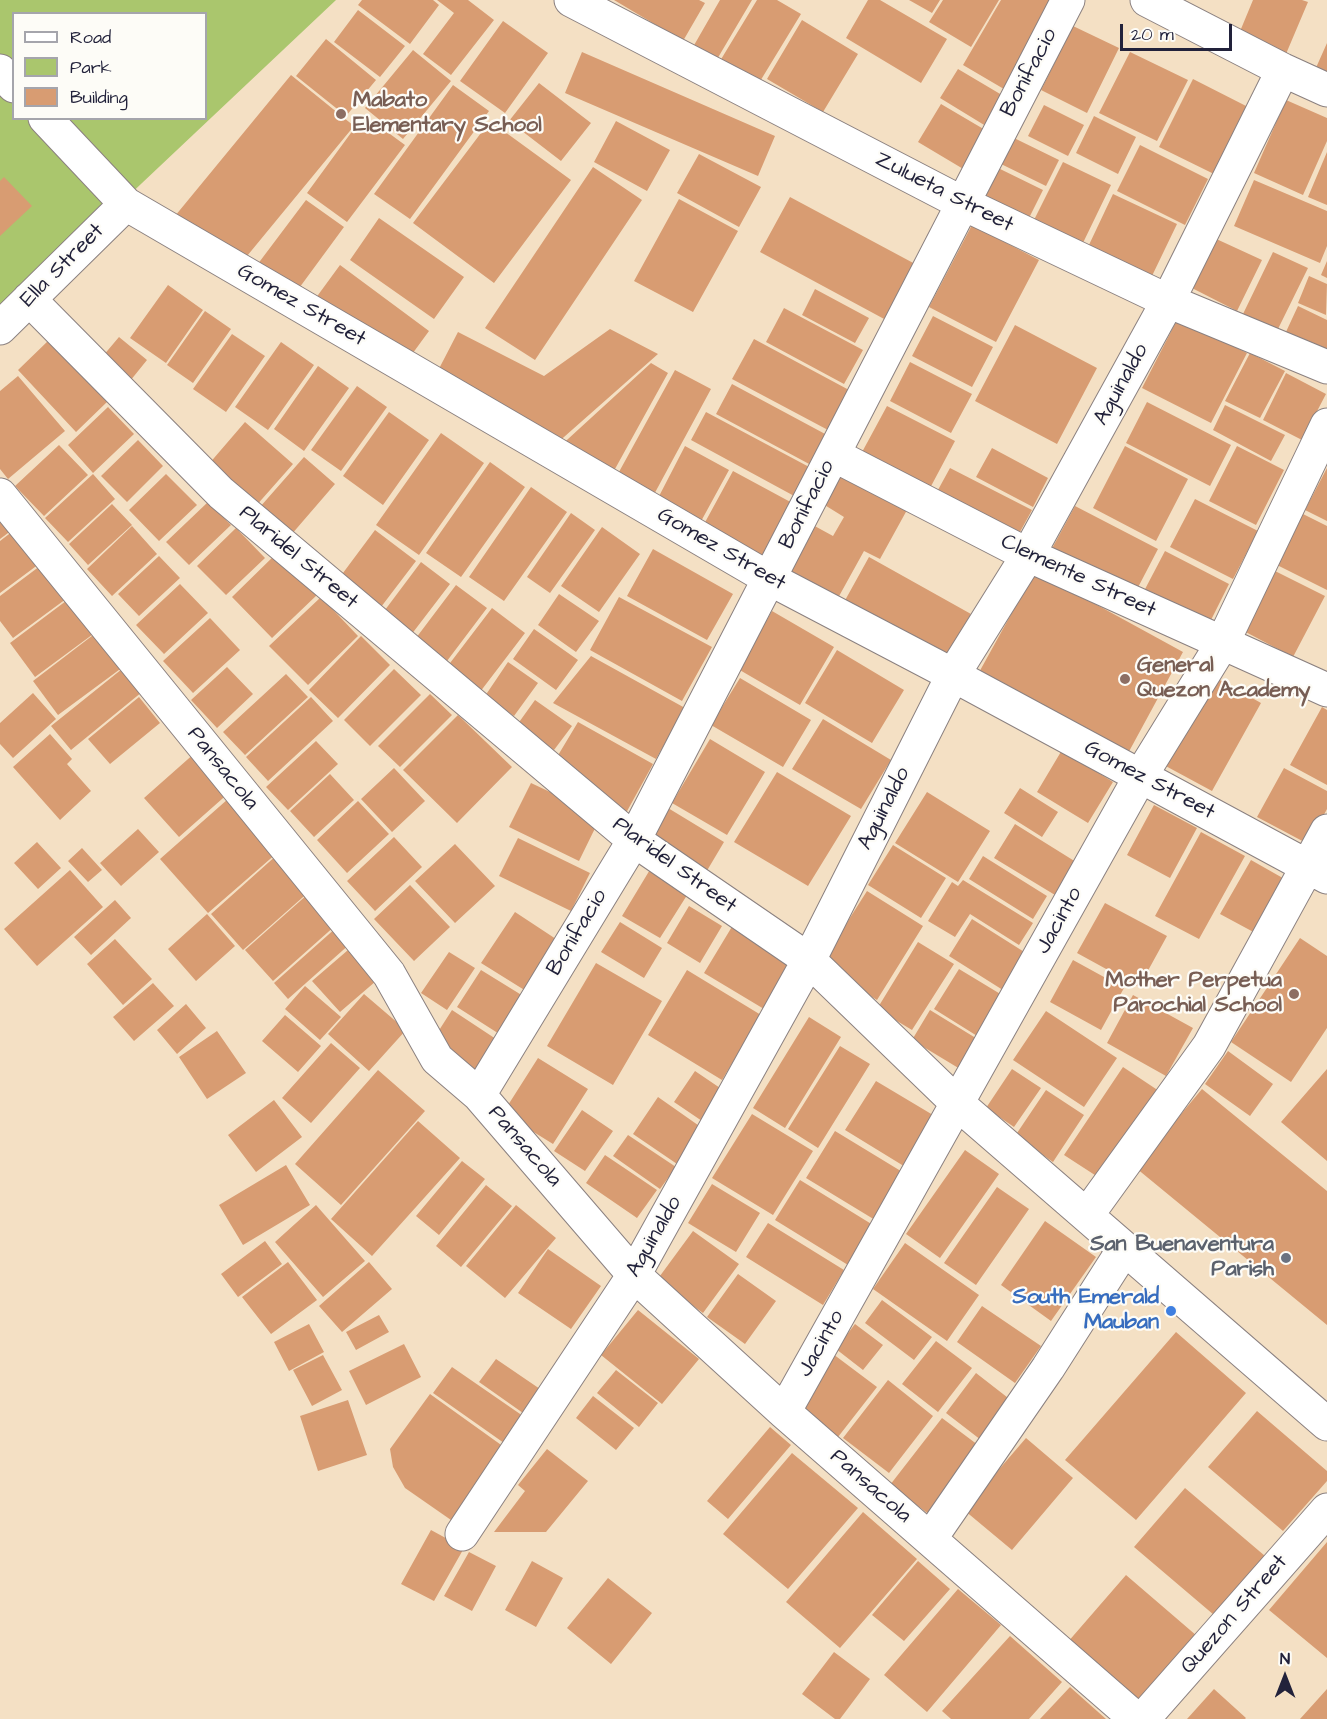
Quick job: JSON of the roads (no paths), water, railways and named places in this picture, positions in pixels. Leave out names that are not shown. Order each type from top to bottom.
[{"type":"street","name":"Zulueta Street","points":[[571,0],[962,203],[1168,301],[1327,367]]},
{"type":"street","name":"Bonifacio","points":[[479,1095],[634,840],[1068,0]]},
{"type":"street","points":[[1147,0],[1327,90]]},
{"type":"street","name":"Aguinaldo","points":[[462,1534],[634,1275],[809,960],[953,675],[1028,555],[1168,301],[1283,70]]},
{"type":"street","points":[[0,71],[12,84]]},
{"type":"street","name":"Gomez Street","points":[[47,120],[126,204],[770,579],[1318,872]]},
{"type":"street","name":"Ella Street","points":[[0,328],[126,204]]},
{"type":"street","name":"Plaridel Street","points":[[29,299],[221,493],[634,840],[809,960],[958,1104],[1327,1424]]},
{"type":"street","name":"Jacinto","points":[[784,1412],[1140,777],[1222,644],[1327,425]]},
{"type":"street","name":"Clemente Street","points":[[834,454],[1028,555],[1327,690]]},
{"type":"street","name":"Pansacola","points":[[0,495],[389,974],[437,1059],[479,1095],[634,1275],[784,1412],[1136,1719]]},
{"type":"street","points":[[1087,1215],[1209,1046],[1318,872],[1327,831]]},
{"type":"street","points":[[930,1539],[1048,1368],[1124,1249]]},
{"type":"street","name":"Quezon Street","points":[[1143,1719],[1327,1510]]},
{"type":"place","name":"Mabato Elementary School","points":[[341,114]]},
{"type":"place","name":"General Quezon Academy","points":[[1125,679]]},
{"type":"place","name":"Mother Perpetua Parochial School","points":[[1294,994]]},
{"type":"place","name":"San Buenaventura Parish","points":[[1286,1258]]},
{"type":"place","name":"South Emerald Mauban","points":[[1171,1311]]}]
